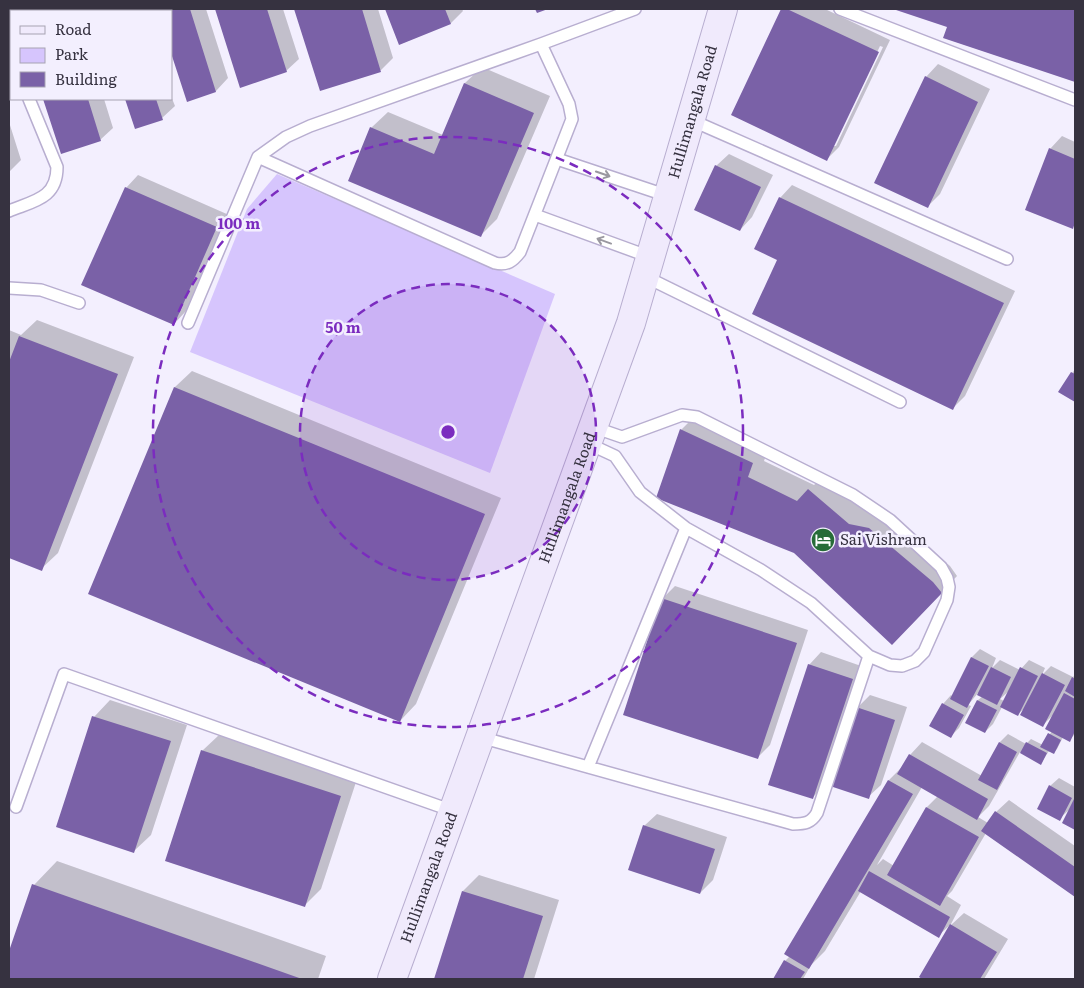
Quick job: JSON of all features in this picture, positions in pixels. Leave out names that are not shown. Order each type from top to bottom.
[{"type":"street","name":"Hullimangala Road","points":[[392,979],[631,323],[723,9]]},
{"type":"lane","points":[[188,323],[258,157],[286,137],[310,126],[635,9]]},
{"type":"lane","points":[[840,9],[1075,100]]},
{"type":"lane","points":[[258,157],[495,263],[510,263],[520,252],[570,126],[571,112],[540,44]]},
{"type":"lane","points":[[9,211],[44,197],[50,192],[57,175],[57,167],[29,100]]},
{"type":"lane","points":[[690,120],[1006,259]]},
{"type":"lane","points":[[557,159],[668,196]]},
{"type":"lane","points":[[534,215],[647,267],[900,402]]},
{"type":"lane","points":[[9,288],[41,290],[79,303]]},
{"type":"lane","points":[[682,416],[697,417],[853,495],[890,520],[941,567],[947,578],[949,587],[947,600],[924,652],[914,661],[902,666],[890,665],[869,656],[811,603],[761,570],[686,528],[640,492],[615,456],[590,435],[622,437],[682,416]]},
{"type":"lane","points":[[615,456],[622,437]]},
{"type":"lane","points":[[588,767],[686,528]]},
{"type":"lane","points":[[480,737],[793,824],[805,824],[813,820],[818,813],[869,656]]},
{"type":"lane","points":[[16,807],[64,674],[453,811]]},
{"type":"green space","points":[[277,174],[555,294],[490,473],[190,352],[247,209]]},
{"type":"building","points":[[15,9],[60,10],[16,10]]},
{"type":"building","points":[[127,9],[128,10],[97,10]]},
{"type":"building","points":[[190,9],[216,92],[187,102],[172,56],[172,10],[158,10]]},
{"type":"building","points":[[215,9],[267,9],[287,72],[240,88]]},
{"type":"building","points":[[294,9],[362,9],[381,72],[320,91]]},
{"type":"building","points":[[385,9],[445,9],[451,24],[399,45]]},
{"type":"building","points":[[535,9],[548,9],[537,13]]},
{"type":"building","points":[[781,9],[787,9],[879,52],[827,161],[731,115]]},
{"type":"building","points":[[893,9],[1075,9],[1075,82],[943,38],[947,27]]},
{"type":"building","points":[[925,76],[978,102],[928,208],[874,183]]},
{"type":"building","points":[[464,83],[534,113],[481,237],[348,181],[370,127],[434,154]]},
{"type":"building","points":[[43,100],[88,100],[101,141],[61,154]]},
{"type":"building","points":[[125,100],[156,100],[163,120],[135,129]]},
{"type":"building","points":[[1049,148],[1075,159],[1075,222],[1073,229],[1025,210]]},
{"type":"building","points":[[715,165],[761,187],[740,231],[694,210]]},
{"type":"building","points":[[125,187],[217,227],[174,325],[81,285]]},
{"type":"building","points":[[779,197],[1004,303],[953,410],[752,314],[777,260],[754,249]]},
{"type":"building","points":[[19,336],[118,374],[42,571],[9,558],[9,362]]},
{"type":"building","points":[[1071,372],[1075,374],[1075,402],[1058,392]]},
{"type":"building","points":[[174,387],[485,514],[400,722],[88,594]]},
{"type":"building","name":"Sai Vishram","points":[[680,429],[753,463],[748,477],[797,501],[808,489],[849,524],[869,528],[933,582],[942,593],[892,645],[794,553],[656,498]]},
{"type":"building","points":[[661,598],[797,643],[758,759],[623,715]]},
{"type":"building","points":[[971,657],[989,666],[967,708],[950,699]]},
{"type":"building","points":[[808,664],[853,679],[813,799],[768,785]]},
{"type":"building","points":[[991,667],[1011,677],[997,705],[977,695]]},
{"type":"building","points":[[1020,667],[1038,676],[1018,716],[1000,707]]},
{"type":"building","points":[[1042,673],[1065,685],[1043,727],[1020,715]]},
{"type":"building","points":[[1072,677],[1075,679],[1075,697],[1065,691]]},
{"type":"building","points":[[1064,693],[1075,699],[1075,731],[1070,742],[1045,729]]},
{"type":"building","points":[[977,700],[997,710],[985,733],[965,723]]},
{"type":"building","points":[[942,703],[964,715],[951,738],[929,726]]},
{"type":"building","points":[[856,707],[895,720],[869,799],[830,786]]},
{"type":"building","points":[[92,716],[171,741],[134,853],[56,827]]},
{"type":"building","points":[[1048,733],[1061,740],[1054,754],[1040,747]]},
{"type":"building","points":[[999,742],[1017,752],[997,790],[978,780]]},
{"type":"building","points":[[1026,742],[1047,753],[1041,765],[1020,753]]},
{"type":"building","points":[[201,750],[341,796],[305,907],[165,861]]},
{"type":"building","points":[[909,754],[988,799],[977,820],[897,774]]},
{"type":"building","points":[[888,780],[913,794],[809,969],[784,954]]},
{"type":"building","points":[[1049,785],[1072,798],[1060,821],[1037,809]]},
{"type":"building","points":[[1075,797],[1075,830],[1062,823]]},
{"type":"building","points":[[926,807],[979,837],[940,906],[887,875]]},
{"type":"building","points":[[995,811],[1075,867],[1075,897],[981,831]]},
{"type":"building","points":[[643,825],[715,849],[700,894],[628,870]]},
{"type":"building","points":[[869,871],[950,917],[939,938],[858,891]]},
{"type":"building","points":[[32,884],[302,979],[9,979],[9,951]]},
{"type":"building","points":[[462,891],[543,916],[523,979],[434,979]]},
{"type":"building","points":[[950,924],[997,952],[980,979],[922,979],[919,977]]},
{"type":"building","points":[[784,960],[805,972],[800,979],[773,979]]},
{"type":"place","name":"Sai Vishram","points":[[823,540]]}]
